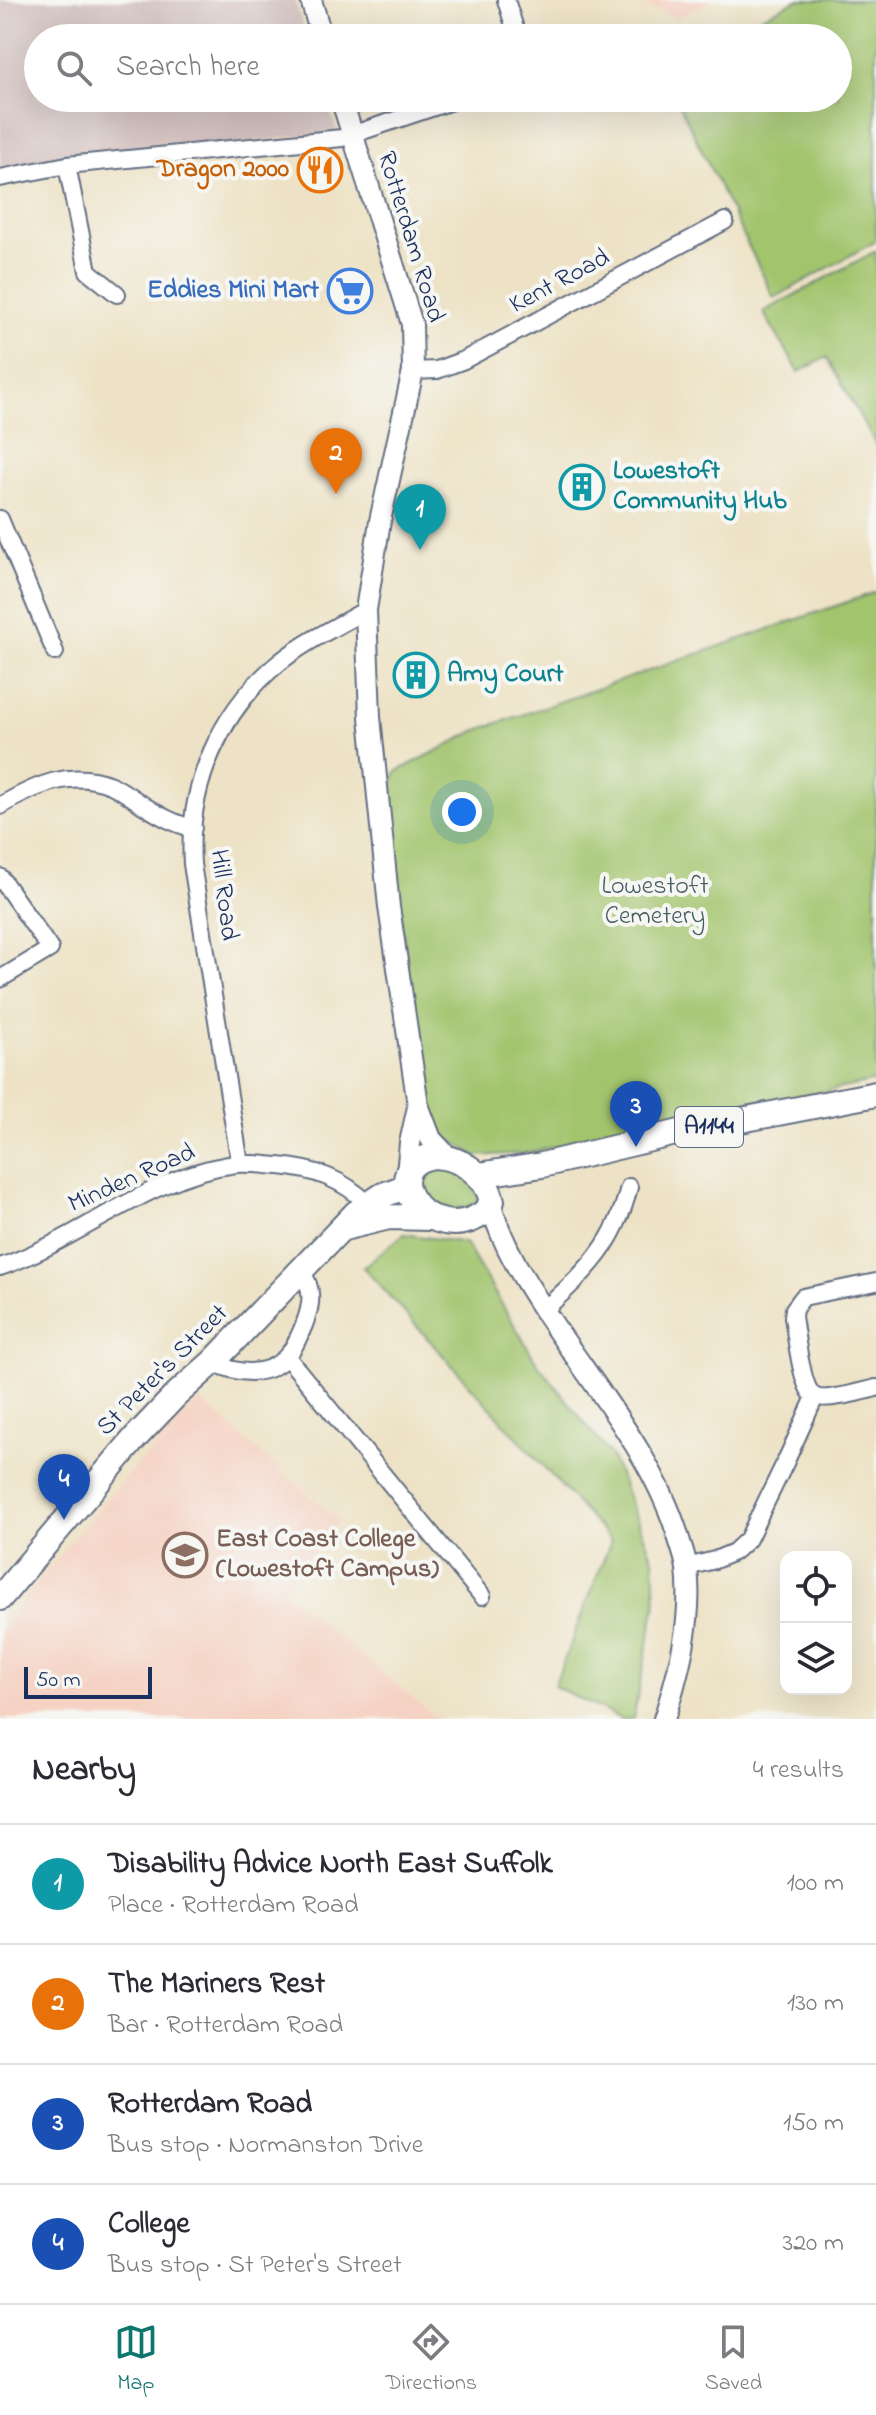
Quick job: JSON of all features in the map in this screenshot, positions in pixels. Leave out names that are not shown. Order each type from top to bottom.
[{"type":"main road","name":"A1144","points":[[479,1175],[542,1165],[684,1131],[876,1094]]},
{"type":"main road","points":[[344,1228],[389,1217],[466,1222],[483,1214],[492,1203],[489,1187],[479,1175],[447,1156],[424,1157],[415,1163],[406,1180],[414,1204],[430,1218]]},
{"type":"main road","name":"A1144","points":[[492,1203],[542,1165]]},
{"type":"main road","name":"St Peter's Street","points":[[0,1598],[115,1459],[176,1395],[213,1362],[368,1204],[406,1180]]},
{"type":"street","points":[[311,0],[318,24]]},
{"type":"street","points":[[506,0],[514,24]]},
{"type":"street","name":"Rotterdam Road","points":[[345,112],[412,324],[413,371],[380,521],[366,610],[370,717],[389,907],[418,1105],[431,1139],[447,1156]]},
{"type":"street","points":[[0,178],[67,165],[352,135],[420,112]]},
{"type":"street","points":[[67,165],[88,271],[117,294]]},
{"type":"street","name":"Kent Road","points":[[413,371],[437,370],[464,360],[725,221]]},
{"type":"street","points":[[0,519],[55,652]]},
{"type":"street","name":"Hill Road","points":[[240,1164],[192,864],[197,799],[207,761],[233,711],[248,692],[283,660],[313,639],[366,610]]},
{"type":"street","points":[[0,806],[66,777],[89,779],[112,786],[172,823],[193,828]]},
{"type":"street","points":[[0,877],[50,949],[0,979]]},
{"type":"street","name":"Rotterdam Road","points":[[406,1180],[418,1105]]},
{"type":"street","name":"Minden Road","points":[[0,1267],[21,1260],[186,1175],[240,1164],[304,1168],[354,1190],[368,1204]]},
{"type":"street","points":[[336,1180],[347,1213],[344,1228]]},
{"type":"street","points":[[544,1310],[592,1265],[624,1211],[629,1187]]},
{"type":"street","points":[[492,1203],[504,1245],[657,1482],[670,1511],[687,1567],[689,1609],[676,1681],[664,1719]]},
{"type":"street","points":[[466,1222],[486,1231],[504,1245]]},
{"type":"street","points":[[213,1362],[229,1370],[252,1372],[277,1365],[287,1357],[308,1316],[310,1305],[310,1285],[301,1271]]},
{"type":"street","points":[[876,1282],[803,1297],[794,1309],[793,1317],[806,1387],[815,1397],[876,1388]]},
{"type":"street","points":[[287,1357],[482,1596]]},
{"type":"street","points":[[687,1567],[734,1552],[748,1539],[815,1397]]},
{"type":"shaded area","points":[[0,0],[295,0],[303,24],[24,24],[24,112],[331,112],[337,131],[0,175]]},
{"type":"shaded area","points":[[639,0],[712,0],[677,18],[642,5]]},
{"type":"shaded area","name":"East Coast College (Lowestoft Campus)","points":[[199,1399],[339,1521],[281,1590],[438,1719],[0,1719],[0,1633],[109,1495]]},
{"type":"green space","points":[[797,0],[876,0],[876,241],[774,298],[683,112],[852,112],[852,24],[747,24]]},
{"type":"green space","points":[[876,251],[876,445],[827,357],[799,372],[763,312]]},
{"type":"green space","name":"Lowestoft Cemetery","points":[[876,592],[876,1081],[525,1153],[477,1156],[444,1135],[434,1120],[407,966],[387,796],[396,772],[475,731]]},
{"type":"green space","points":[[426,1165],[467,1174],[480,1200],[463,1208],[436,1202],[422,1189],[418,1180]]},
{"type":"green space","points":[[404,1234],[465,1243],[537,1363],[612,1457],[654,1561],[656,1604],[633,1719],[621,1719],[554,1686],[611,1541],[363,1267]]},
{"type":"place","name":"Dragon 2000","points":[[320,170]]},
{"type":"place","name":"Eddies Mini Mart","points":[[350,291]]},
{"type":"place","name":"Lowestoft Community Hub","points":[[582,487]]},
{"type":"place","name":"The Mariners Rest","points":[[336,494]]},
{"type":"place","name":"Disability Advice North East Suffolk","points":[[420,550]]},
{"type":"place","name":"Amy Court","points":[[416,675]]},
{"type":"place","name":"Rotterdam Road","points":[[636,1147]]},
{"type":"place","name":"College","points":[[64,1520]]},
{"type":"place","name":"East Coast College (Lowestoft Campus)","points":[[185,1555]]}]
